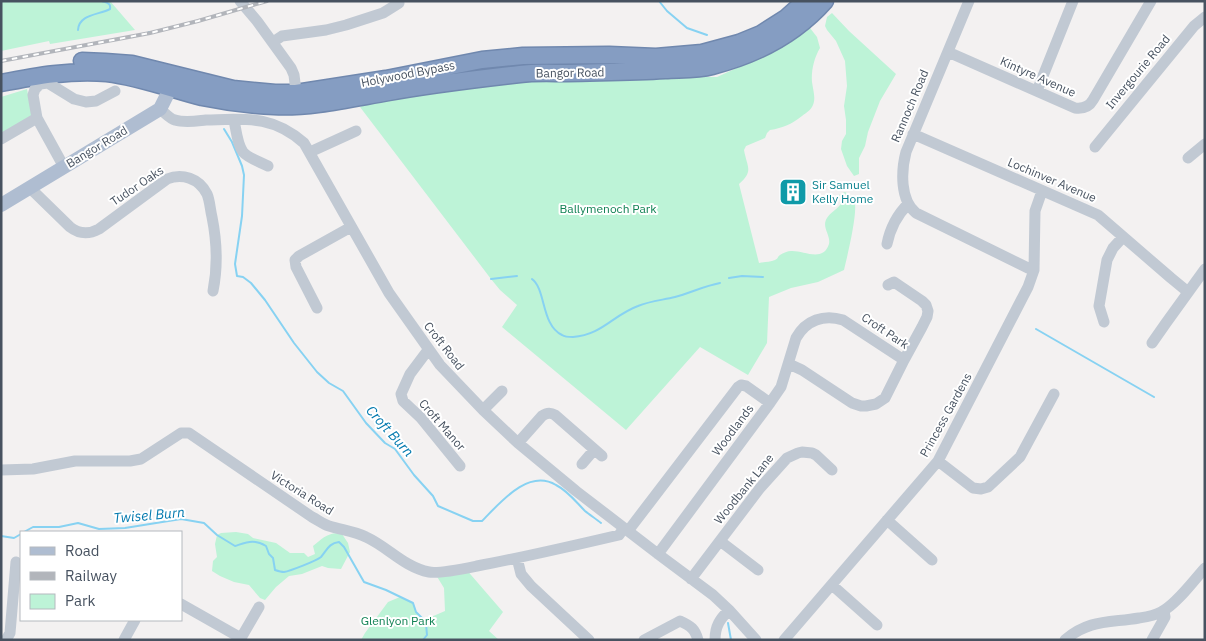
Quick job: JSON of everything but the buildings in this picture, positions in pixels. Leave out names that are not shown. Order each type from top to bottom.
[{"type":"highway","points":[[729,53],[739,43],[761,34],[786,18],[806,1]]},
{"type":"highway","name":"Bangor Road","points":[[297,99],[338,100],[523,74],[631,72],[710,66],[729,53],[762,49],[800,25],[825,1]]},
{"type":"highway","points":[[1,74],[78,61],[132,64],[203,97],[278,106],[297,99]]},
{"type":"highway","points":[[1,83],[59,73],[88,72],[170,81]]},
{"type":"main road","points":[[160,109],[170,81]]},
{"type":"main road","name":"Bangor Road","points":[[1,205],[160,109]]},
{"type":"street","points":[[240,1],[292,68],[297,99]]},
{"type":"street","name":"Rannoch Road","points":[[908,204],[904,183],[906,152],[969,1]]},
{"type":"street","points":[[1037,91],[1073,1]]},
{"type":"street","name":"Kintyre Avenue","points":[[948,52],[1075,108],[1082,108],[1090,105],[1151,1]]},
{"type":"street","points":[[273,42],[282,36],[326,30],[396,8]]},
{"type":"street","name":"Invergourie Road","points":[[1095,147],[1194,26],[1205,18]]},
{"type":"street","points":[[64,167],[37,118],[33,93],[37,86],[42,83],[51,84],[81,102],[91,102],[102,94],[115,91]]},
{"type":"street","name":"Croft Road","points":[[160,109],[174,120],[256,120],[279,126],[304,143],[389,293],[440,366],[518,443],[626,530],[713,595],[756,640]]},
{"type":"street","points":[[1,140],[37,118]]},
{"type":"street","points":[[234,120],[236,134],[243,152],[270,168]]},
{"type":"street","points":[[310,152],[356,131]]},
{"type":"street","name":"Lochinver Avenue","points":[[913,134],[1098,215],[1188,292]]},
{"type":"street","points":[[1188,158],[1205,144]]},
{"type":"street","name":"Tudor Oaks","points":[[30,188],[70,227],[86,233],[99,229],[167,179],[178,176],[194,180],[206,192],[214,224],[217,253],[214,291]]},
{"type":"street","name":"Princess Gardens","points":[[784,640],[938,461],[1028,287],[1034,270],[1035,210],[1042,191]]},
{"type":"street","points":[[887,244],[888,235],[898,216],[908,204],[916,213],[1034,270]]},
{"type":"street","points":[[317,308],[296,267],[295,260],[351,227]]},
{"type":"street","points":[[1104,322],[1099,306],[1107,260],[1113,248],[1123,237]]},
{"type":"street","points":[[1152,343],[1205,269]]},
{"type":"street","points":[[888,285],[894,282],[922,301],[927,308],[927,317],[904,360]]},
{"type":"street","name":"Croft Park","points":[[770,403],[781,387],[798,333],[810,323],[820,318],[837,318],[850,324],[904,360],[885,398],[876,404],[866,406],[852,402],[802,370],[789,364]]},
{"type":"street","name":"Croft Manor","points":[[428,350],[410,374],[401,394],[403,401],[421,418],[460,466]]},
{"type":"street","name":"Woodlands","points":[[626,530],[738,387],[741,385],[746,386],[770,403],[658,554]]},
{"type":"street","points":[[483,410],[503,389]]},
{"type":"street","points":[[938,461],[973,488],[981,489],[988,487],[1020,457],[1054,394]]},
{"type":"street","points":[[518,443],[544,414],[550,413],[555,415],[598,453],[582,464]]},
{"type":"street","name":"Victoria Road","points":[[1,470],[33,469],[75,461],[130,461],[141,459],[181,433],[189,433],[312,517],[328,526],[365,536],[381,545],[399,559],[430,572],[465,568],[571,547],[619,535],[626,530]]},
{"type":"street","name":"Woodbank Lane","points":[[691,579],[765,483],[790,456],[802,452],[812,453],[832,470]]},
{"type":"street","points":[[888,520],[932,560]]},
{"type":"street","points":[[720,541],[758,570]]},
{"type":"street","points":[[517,558],[521,574],[531,586],[589,640]]},
{"type":"street","points":[[6,640],[10,633],[16,562]]},
{"type":"street","points":[[1065,640],[1077,631],[1093,624],[1148,616],[1164,611],[1205,568]]},
{"type":"street","points":[[832,585],[876,625]]},
{"type":"street","points":[[182,605],[241,638],[259,607]]},
{"type":"street","points":[[715,640],[717,624],[729,610]]},
{"type":"street","points":[[1152,640],[1165,617],[1164,611]]},
{"type":"street","points":[[124,640],[134,621]]},
{"type":"street","points":[[644,640],[680,622],[689,625],[696,632],[698,640]]},
{"type":"green space","points":[[1,1],[110,1],[135,30],[50,44],[49,41],[1,51]]},
{"type":"green space","points":[[832,13],[896,74],[880,101],[859,158],[859,174],[854,176],[847,166],[841,149],[842,141],[846,134],[844,106],[847,86],[845,61],[836,41],[825,26],[827,17]]},
{"type":"green space","name":"Ballymenoch Park","points":[[810,28],[817,37],[820,48],[813,69],[813,105],[795,121],[783,127],[770,130],[765,138],[746,146],[744,150],[748,172],[744,180],[739,184],[759,263],[775,260],[781,254],[790,251],[812,254],[822,253],[829,244],[825,221],[840,205],[840,194],[845,192],[850,195],[854,200],[855,213],[844,270],[818,282],[791,288],[769,297],[767,343],[748,375],[700,347],[626,430],[502,327],[517,305],[491,279],[360,107],[468,86],[581,77],[717,77],[791,42]]},
{"type":"green space","points":[[27,89],[32,116],[1,134],[1,97]]},
{"type":"green space","points":[[236,532],[276,543],[290,553],[304,553],[308,557],[315,554],[313,546],[323,538],[337,533],[342,534],[348,543],[350,552],[341,569],[322,566],[302,574],[289,576],[265,600],[260,598],[249,585],[234,582],[212,571],[213,561],[217,557],[215,544],[217,535]]},
{"type":"green space","name":"Glenlyon Park","points":[[465,568],[503,612],[489,631],[499,640],[361,640],[388,602],[400,597],[413,603],[416,612],[424,620],[445,611],[444,588],[436,575]]},
{"type":"waterway","name":"Croft Burn","points":[[78,30],[79,25],[86,18],[110,9],[109,4],[102,1]]},
{"type":"waterway","points":[[659,1],[667,11],[687,28],[707,35]]},
{"type":"waterway","name":"Croft Burn","points":[[224,129],[232,142],[244,175],[242,216],[235,264],[237,276],[243,277],[251,283],[317,372],[329,383],[343,391],[366,423],[385,443],[395,449],[414,475],[433,496],[438,506],[473,521],[482,521],[515,490],[535,481],[546,481],[564,490],[585,511],[601,523]]},
{"type":"waterway","points":[[491,279],[517,276]]},
{"type":"waterway","points":[[729,278],[742,276],[763,277]]},
{"type":"waterway","points":[[532,279],[540,291],[550,323],[555,330],[566,337],[592,333],[621,314],[643,304],[675,297],[720,283]]},
{"type":"waterway","points":[[1036,329],[1154,397]]},
{"type":"waterway","name":"Twisel Burn","points":[[26,531],[33,527],[59,527],[78,523],[99,529],[125,528],[181,519],[204,523],[217,535],[235,546],[247,542],[266,546],[273,558],[275,570],[284,572],[318,559],[330,545],[339,542],[344,547],[364,582],[413,603],[416,612],[426,624],[427,635],[423,640]]},
{"type":"waterway","name":"Twisel Burn","points":[[1,536],[14,538],[20,535]]},
{"type":"waterway","name":"Croft Burn","points":[[728,623],[731,640]]},
{"type":"railway","points":[[1,61],[150,33],[267,1]]},
{"type":"place","name":"Sir Samuel Kelly Home","points":[[793,192]]}]
